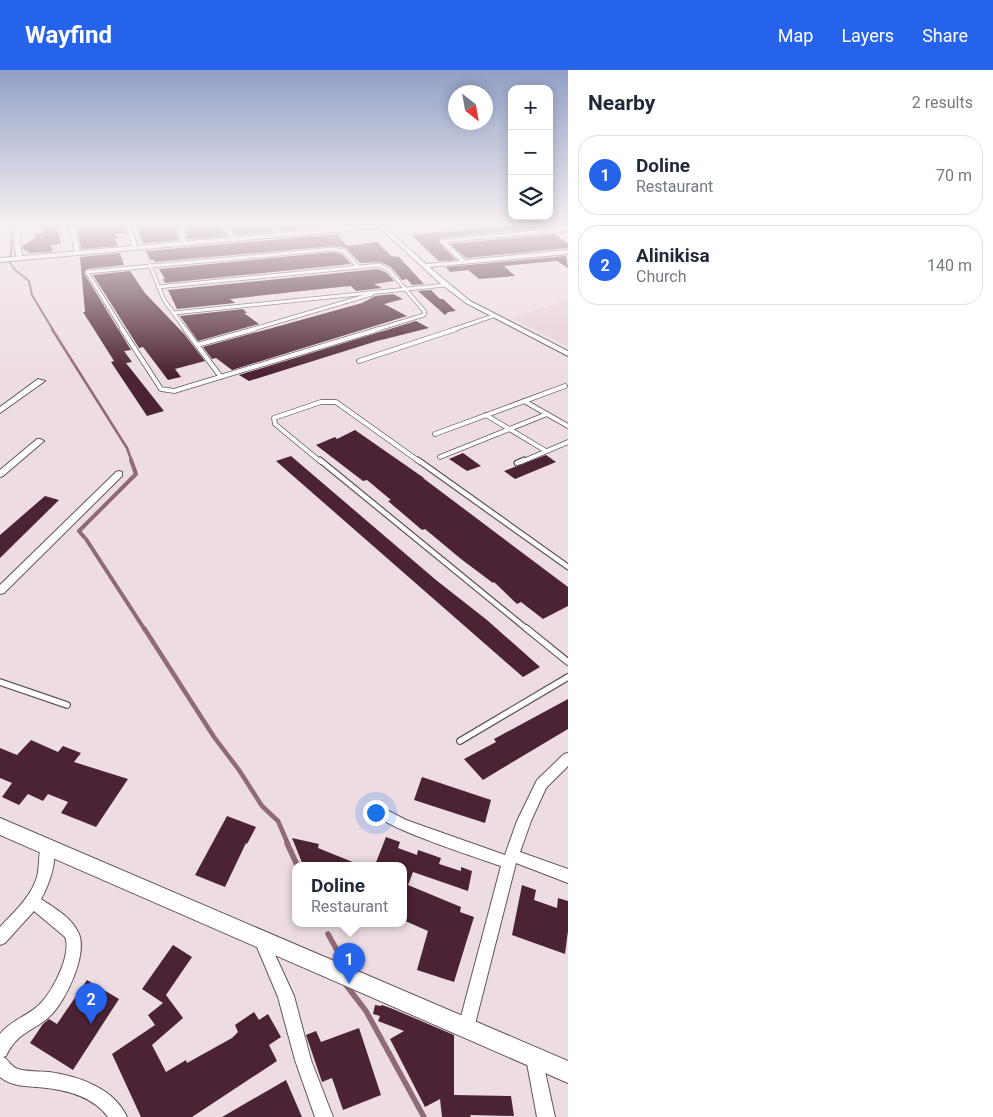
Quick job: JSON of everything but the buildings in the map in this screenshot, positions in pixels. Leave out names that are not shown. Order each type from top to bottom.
[{"type":"main road","points":[[0,826],[568,1072]]},
{"type":"street","points":[[435,275],[468,302],[568,354]]},
{"type":"street","points":[[0,411],[41,381]]},
{"type":"street","points":[[0,474],[40,441]]},
{"type":"street","points":[[0,591],[119,474]]},
{"type":"street","points":[[466,1028],[510,859],[541,784],[568,758]]},
{"type":"street","points":[[382,813],[402,824],[568,876]]},
{"type":"street","points":[[0,938],[38,894],[45,879],[47,847]]},
{"type":"street","points":[[0,1050],[4,1040],[15,1027],[46,1009],[54,998],[63,982],[74,945],[73,936],[67,929],[32,901]]},
{"type":"street","points":[[261,940],[286,996],[303,1060],[324,1117]]},
{"type":"street","points":[[534,1058],[546,1117]]},
{"type":"street","points":[[0,1064],[9,1075],[20,1079],[37,1079],[70,1085],[97,1094],[114,1109],[118,1117]]},
{"type":"lane","points":[[88,275],[162,389],[174,391],[424,315],[426,313],[424,310],[392,275]]},
{"type":"lane","points":[[154,275],[164,300],[221,376]]},
{"type":"lane","points":[[158,287],[279,275]]},
{"type":"lane","points":[[174,313],[446,285]]},
{"type":"lane","points":[[197,345],[352,301],[377,291]]},
{"type":"lane","points":[[359,362],[493,316]]},
{"type":"lane","points":[[435,434],[565,386]]},
{"type":"lane","points":[[524,401],[568,426]]},
{"type":"lane","points":[[568,567],[336,402],[322,402],[274,418],[275,424],[281,429],[568,662]]},
{"type":"lane","points":[[440,457],[547,414]]},
{"type":"lane","points":[[486,415],[546,451]]},
{"type":"lane","points":[[517,463],[568,442]]},
{"type":"lane","points":[[460,742],[568,677]]},
{"type":"lane","points":[[0,682],[66,705]]},
{"type":"shaded area","points":[[568,300],[568,346],[511,318]]},
{"type":"waterway","points":[[21,275],[29,281],[32,295],[53,330]]},
{"type":"waterway","points":[[52,329],[127,448],[132,462]]},
{"type":"waterway","points":[[84,537],[79,531],[136,474],[131,460]]},
{"type":"waterway","points":[[86,539],[145,630]]},
{"type":"waterway","points":[[144,628],[214,737],[239,770],[262,806],[278,821],[288,844]]},
{"type":"waterway","points":[[287,843],[296,862]]},
{"type":"waterway","points":[[328,934],[343,961]]},
{"type":"waterway","points":[[346,985],[366,1011],[424,1117]]},
{"type":"place","name":"Doline","points":[[349,984]]},
{"type":"place","name":"Alinikisa","points":[[91,1024]]}]
